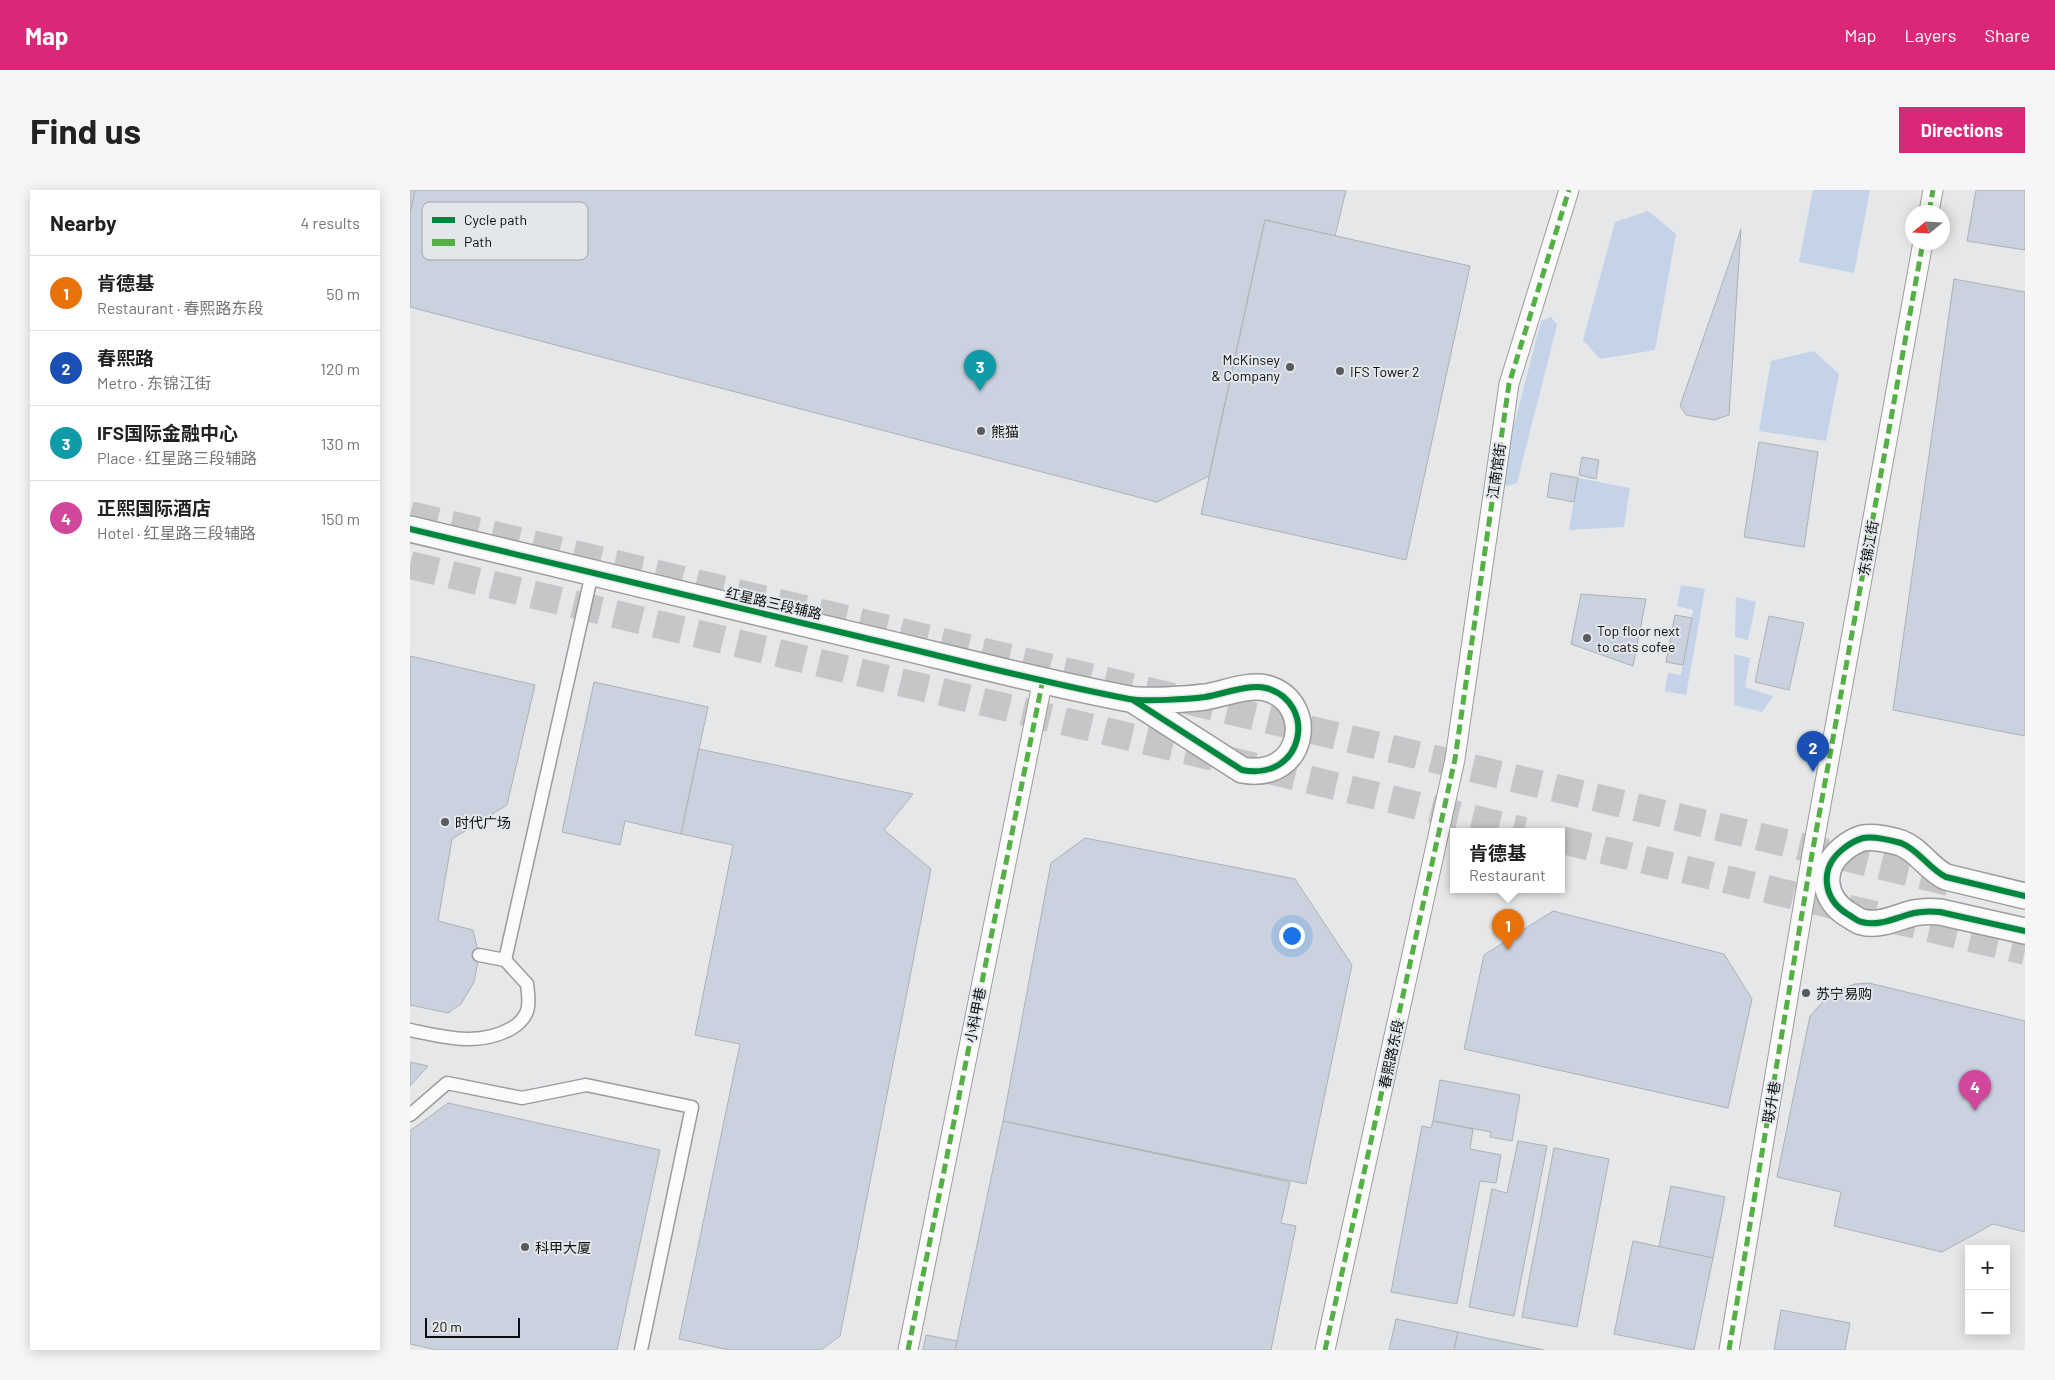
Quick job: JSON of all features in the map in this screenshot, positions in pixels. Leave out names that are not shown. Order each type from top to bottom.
[{"type":"street","name":"江南馆街","points":[[1455,759],[1508,384],[1569,190]]},
{"type":"street","points":[[1930,205],[1933,190]]},
{"type":"street","name":"东锦江街","points":[[1812,854],[1922,250]]},
{"type":"street","name":"红星路三段辅路","points":[[410,529],[1133,700],[1204,697],[1250,688],[1264,688],[1277,693],[1289,702],[1296,715],[1298,729],[1296,743],[1290,755],[1281,765],[1269,771],[1255,773],[1242,770],[1133,700]]},
{"type":"street","name":"小科甲巷","points":[[908,1350],[1042,679]]},
{"type":"street","name":"春熙路东段","points":[[1325,1350],[1455,759]]},
{"type":"street","points":[[2025,896],[1946,877],[1938,873],[1918,854],[1903,844],[1886,839],[1864,838],[1852,842],[1837,854],[1828,868],[1826,877],[1830,896],[1842,911],[1862,922],[1876,924],[1926,911],[1940,912],[2025,931]]},
{"type":"street","name":"联升巷","points":[[1729,1350],[1812,854]]},
{"type":"lane","points":[[504,960],[592,573]]},
{"type":"lane","points":[[410,1030],[448,1038],[479,1039],[500,1035],[520,1023],[528,1009],[527,984],[504,960],[479,955]]},
{"type":"lane","points":[[410,1114],[447,1083],[522,1098],[586,1085],[692,1107],[640,1350]]},
{"type":"shaded area","points":[[1813,190],[1870,190],[1854,273],[1799,262]]},
{"type":"shaded area","points":[[1648,211],[1676,234],[1655,350],[1600,359],[1583,340],[1615,222]]},
{"type":"shaded area","points":[[1551,317],[1557,325],[1517,483],[1507,486],[1500,479],[1541,321]]},
{"type":"shaded area","points":[[1814,351],[1839,374],[1826,441],[1759,431],[1771,361]]},
{"type":"shaded area","points":[[1578,478],[1630,488],[1624,527],[1569,530]]},
{"type":"shaded area","points":[[1681,585],[1705,589],[1686,695],[1665,691],[1668,673],[1681,675],[1693,610],[1677,606]]},
{"type":"shaded area","points":[[1736,597],[1756,602],[1748,640],[1735,637]]},
{"type":"shaded area","points":[[1734,654],[1750,658],[1745,687],[1773,696],[1762,712],[1734,705]]},
{"type":"building","points":[[410,190],[415,190],[410,214]]},
{"type":"building","points":[[415,190],[1346,190],[1335,236],[1265,220],[1209,476],[1157,502],[410,307],[410,214]]},
{"type":"building","points":[[1976,190],[2025,190],[2025,250],[1967,241]]},
{"type":"building","name":"IFS Tower 2","points":[[1265,220],[1470,266],[1406,560],[1201,514]]},
{"type":"building","points":[[1741,229],[1729,415],[1714,420],[1686,415],[1680,406]]},
{"type":"building","points":[[1954,279],[2025,292],[2025,736],[1893,710]]},
{"type":"building","points":[[1759,442],[1818,452],[1804,547],[1744,537]]},
{"type":"building","points":[[1582,457],[1599,460],[1596,479],[1579,475]]},
{"type":"building","points":[[1551,473],[1578,478],[1574,502],[1547,497]]},
{"type":"building","points":[[1581,594],[1646,599],[1633,666],[1571,644]]},
{"type":"building","points":[[1675,615],[1692,618],[1683,665],[1666,662]]},
{"type":"building","points":[[1769,616],[1804,623],[1789,690],[1755,682]]},
{"type":"building","name":"时代广场","points":[[410,656],[535,685],[507,805],[452,839],[438,921],[473,930],[479,955],[474,982],[461,1004],[448,1013],[410,1005]]},
{"type":"building","points":[[594,682],[708,707],[681,834],[625,821],[620,845],[562,832]]},
{"type":"building","points":[[699,749],[913,794],[884,830],[931,869],[840,1336],[821,1350],[729,1350],[679,1339],[740,1044],[695,1035],[733,845],[681,834]]},
{"type":"building","points":[[1085,838],[1295,879],[1352,965],[1306,1184],[1003,1121],[1051,863]]},
{"type":"building","points":[[1553,911],[1724,954],[1752,999],[1728,1108],[1464,1049],[1484,955]]},
{"type":"building","points":[[1869,983],[2025,1021],[2025,1232],[1993,1224],[1942,1252],[1834,1226],[1841,1192],[1777,1177],[1810,1016],[1828,996],[1840,989],[1855,984]]},
{"type":"building","points":[[410,1062],[428,1066],[410,1086]]},
{"type":"building","points":[[1440,1080],[1520,1095],[1512,1141],[1490,1137],[1491,1132],[1433,1121]]},
{"type":"building","name":"科甲大厦","points":[[448,1103],[660,1150],[617,1350],[437,1350],[410,1344],[410,1131]]},
{"type":"building","points":[[1003,1121],[1290,1182],[1281,1223],[1296,1226],[1271,1350],[955,1350]]},
{"type":"building","points":[[1433,1121],[1473,1129],[1470,1149],[1501,1155],[1496,1183],[1480,1181],[1457,1304],[1391,1292],[1422,1126],[1431,1128]]},
{"type":"building","points":[[1518,1141],[1547,1146],[1514,1316],[1469,1307],[1492,1189],[1507,1193]]},
{"type":"building","points":[[1554,1148],[1609,1159],[1577,1327],[1522,1317]]},
{"type":"building","points":[[1671,1186],[1725,1197],[1713,1258],[1659,1247]]},
{"type":"building","points":[[1633,1241],[1713,1258],[1694,1350],[1614,1334]]},
{"type":"building","points":[[1781,1310],[1850,1323],[1845,1350],[1774,1350]]},
{"type":"building","points":[[1396,1319],[1458,1332],[1454,1350],[1389,1350]]},
{"type":"building","points":[[1458,1332],[1544,1350],[1454,1350]]},
{"type":"building","points":[[926,1335],[957,1341],[955,1350],[923,1350]]},
{"type":"tunnel","points":[[410,515],[1958,884]]},
{"type":"tunnel","points":[[410,565],[1511,828]]},
{"type":"tunnel","points":[[1565,841],[2025,951]]},
{"type":"marked path","points":[[1325,1350],[1455,759],[1509,384],[1569,190]]},
{"type":"marked path","points":[[1930,205],[1933,190]]},
{"type":"marked path","points":[[1729,1350],[1812,854],[1922,250]]},
{"type":"marked path","points":[[908,1350],[1043,679]]},
{"type":"cycle path","points":[[410,529],[1028,677],[1129,699],[1189,699],[1243,688],[1266,688],[1282,696],[1293,708],[1298,723],[1297,739],[1291,753],[1280,764],[1263,770],[1242,770],[1133,700]]},
{"type":"cycle path","points":[[2025,896],[1946,877],[1907,846],[1877,838],[1863,838],[1848,845],[1835,857],[1827,874],[1827,883],[1833,901],[1849,915],[1860,921],[1875,923],[1914,913],[1933,911],[2025,931]]},
{"type":"place","name":"McKinsey & Company","points":[[1290,367]]},
{"type":"place","name":"IFS Tower 2","points":[[1340,371]]},
{"type":"place","name":"IFS国际金融中心","points":[[980,391]]},
{"type":"place","name":"熊猫","points":[[981,431]]},
{"type":"place","name":"Top floor next to cats cofee","points":[[1587,638]]},
{"type":"place","name":"春熙路","points":[[1813,772]]},
{"type":"place","name":"时代广场","points":[[445,822]]},
{"type":"place","name":"肯德基","points":[[1508,950]]},
{"type":"place","name":"苏宁易购","points":[[1806,993]]},
{"type":"place","name":"正熙国际酒店","points":[[1975,1111]]},
{"type":"place","name":"科甲大厦","points":[[525,1247]]}]
